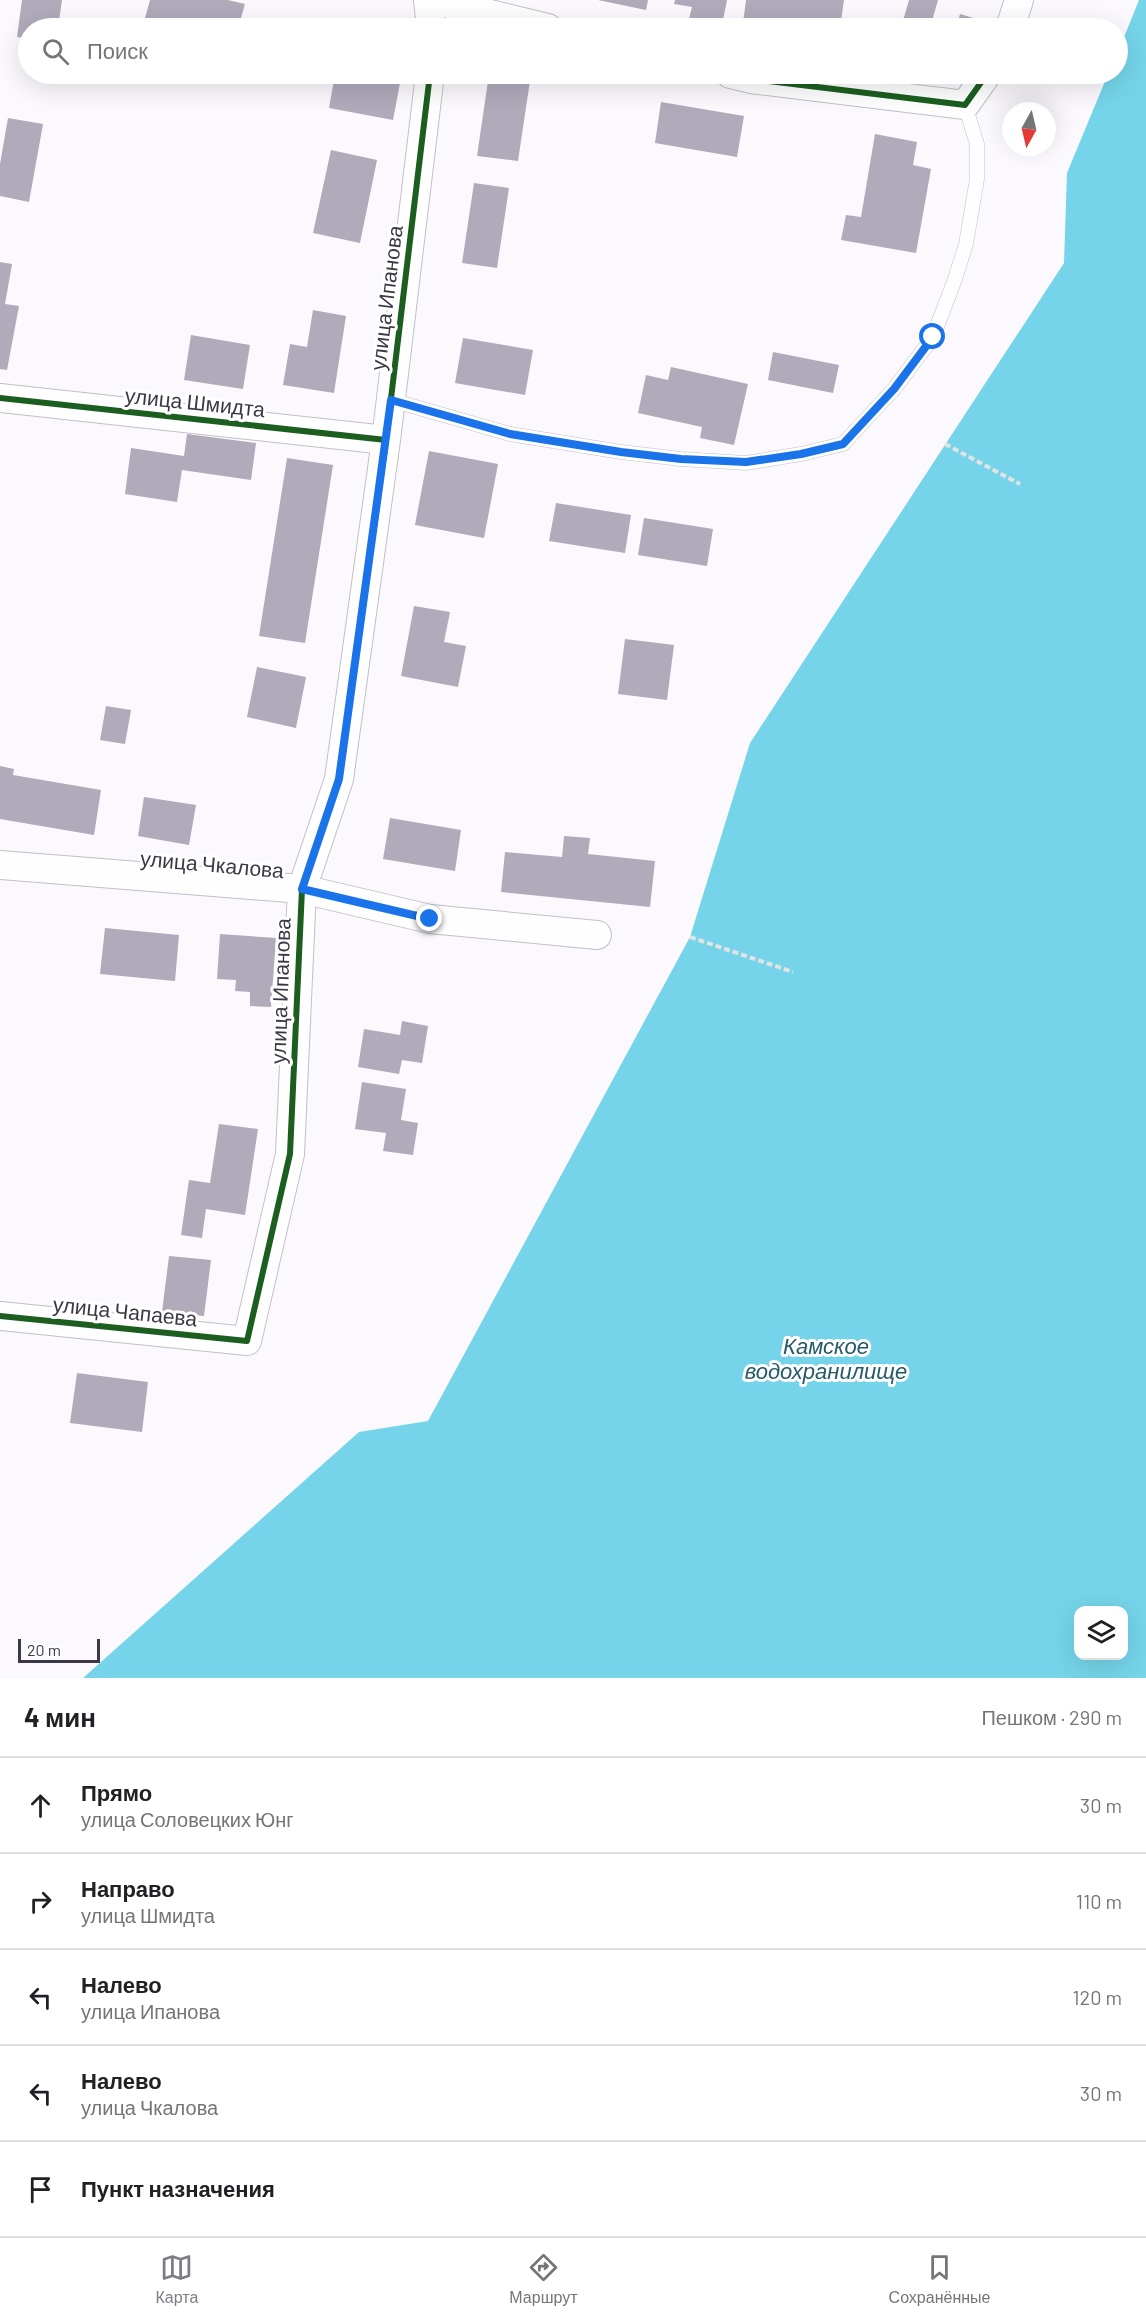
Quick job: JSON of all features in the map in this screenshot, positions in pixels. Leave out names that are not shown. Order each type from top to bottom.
[{"type":"street","points":[[430,18],[430,0],[506,18]]},
{"type":"street","points":[[1013,18],[1019,0]]},
{"type":"street","name":"улица Ипанова","points":[[247,1341],[290,1154],[302,889],[339,779],[387,440],[429,84]]},
{"type":"street","points":[[792,84],[965,105],[980,84]]},
{"type":"street","name":"улица Шмидта","points":[[0,398],[387,440]]},
{"type":"street","name":"улица Чкалова","points":[[0,865],[302,889],[430,919],[597,935]]},
{"type":"street","name":"улица Чапаева","points":[[0,1316],[247,1341]]},
{"type":"lane","points":[[391,400],[510,434],[681,459],[746,462],[801,454],[843,444],[894,389],[933,337],[955,279],[966,244],[977,179],[976,144],[965,105]]},
{"type":"path","points":[[945,444],[1020,484]]},
{"type":"path","points":[[690,937],[793,972]]},
{"type":"water","name":"Камское водохранилище","points":[[1139,0],[1146,0],[1146,1678],[83,1678],[359,1432],[428,1421],[690,937],[750,743],[1064,263],[1067,173],[1104,84],[1128,84],[1128,27]]},
{"type":"building","points":[[22,0],[62,0],[59,18],[20,18]]},
{"type":"building","points":[[150,0],[228,0],[245,4],[241,18],[145,18]]},
{"type":"building","points":[[598,0],[648,0],[646,10]]},
{"type":"building","points":[[675,0],[727,0],[723,18],[689,18],[692,7],[674,4]]},
{"type":"building","points":[[746,0],[844,0],[841,18],[744,18]]},
{"type":"building","points":[[909,0],[938,0],[933,18],[904,18]]},
{"type":"building","points":[[960,14],[973,18],[959,18]]},
{"type":"building","points":[[333,84],[400,84],[393,120],[329,108]]},
{"type":"building","points":[[488,84],[530,84],[518,161],[477,156]]},
{"type":"building","points":[[661,102],[744,116],[737,157],[655,143]]},
{"type":"building","points":[[8,118],[43,124],[29,202],[0,196],[0,164]]},
{"type":"building","points":[[875,134],[917,142],[913,165],[931,169],[916,253],[841,240],[846,215],[861,217]]},
{"type":"building","points":[[331,150],[377,160],[360,243],[313,233]]},
{"type":"building","points":[[474,183],[509,188],[497,268],[462,263]]},
{"type":"building","points":[[0,262],[12,264],[5,304],[19,306],[7,370],[0,369]]},
{"type":"building","points":[[313,310],[346,316],[334,393],[283,385],[290,344],[307,347]]},
{"type":"building","points":[[191,335],[250,345],[243,389],[184,380]]},
{"type":"building","points":[[463,338],[533,350],[525,395],[455,383]]},
{"type":"building","points":[[773,352],[839,365],[833,393],[768,380]]},
{"type":"building","points":[[671,367],[748,384],[734,445],[700,438],[702,427],[638,413],[646,375],[668,380]]},
{"type":"building","points":[[187,434],[256,443],[251,480],[182,470],[177,502],[125,494],[131,448],[184,456]]},
{"type":"building","points":[[429,451],[498,464],[484,538],[415,525]]},
{"type":"building","points":[[287,458],[333,465],[305,643],[259,636]]},
{"type":"building","points":[[556,503],[631,515],[625,553],[549,541]]},
{"type":"building","points":[[644,518],[713,529],[707,566],[638,555]]},
{"type":"building","points":[[414,606],[450,612],[444,642],[466,646],[458,687],[401,676]]},
{"type":"building","points":[[625,639],[674,645],[667,700],[618,694]]},
{"type":"building","points":[[257,667],[306,677],[296,728],[247,717]]},
{"type":"building","points":[[106,706],[131,710],[125,744],[100,740]]},
{"type":"building","points":[[0,766],[14,769],[13,775],[101,790],[94,835],[0,819]]},
{"type":"building","points":[[144,797],[196,805],[189,845],[138,836]]},
{"type":"building","points":[[390,818],[461,830],[455,871],[383,859]]},
{"type":"building","points":[[564,836],[590,838],[588,854],[655,861],[650,907],[501,892],[505,852],[562,857]]},
{"type":"building","points":[[105,928],[179,935],[175,981],[100,974]]},
{"type":"building","points":[[220,934],[276,938],[271,1007],[250,1006],[250,992],[235,991],[236,980],[217,979]]},
{"type":"building","points":[[402,1021],[428,1026],[422,1063],[402,1060],[399,1074],[358,1067],[364,1029],[400,1035]]},
{"type":"building","points":[[362,1082],[406,1089],[401,1120],[418,1123],[413,1155],[383,1151],[386,1133],[355,1129]]},
{"type":"building","points":[[219,1124],[258,1129],[245,1215],[206,1209],[202,1238],[181,1235],[189,1180],[210,1183]]},
{"type":"building","points":[[169,1256],[211,1260],[204,1316],[162,1312]]},
{"type":"building","points":[[77,1373],[148,1382],[142,1432],[70,1423]]},
{"type":"cycle path","points":[[0,1316],[247,1341],[290,1154],[302,889],[339,779],[386,440],[429,84]]},
{"type":"cycle path","points":[[792,84],[965,105],[980,84]]},
{"type":"cycle path","points":[[0,398],[386,440]]},
{"type":"route","points":[[430,919],[302,889],[339,779],[391,400],[510,434],[621,452],[681,459],[746,462],[801,454],[843,444],[894,389],[933,337]]}]
